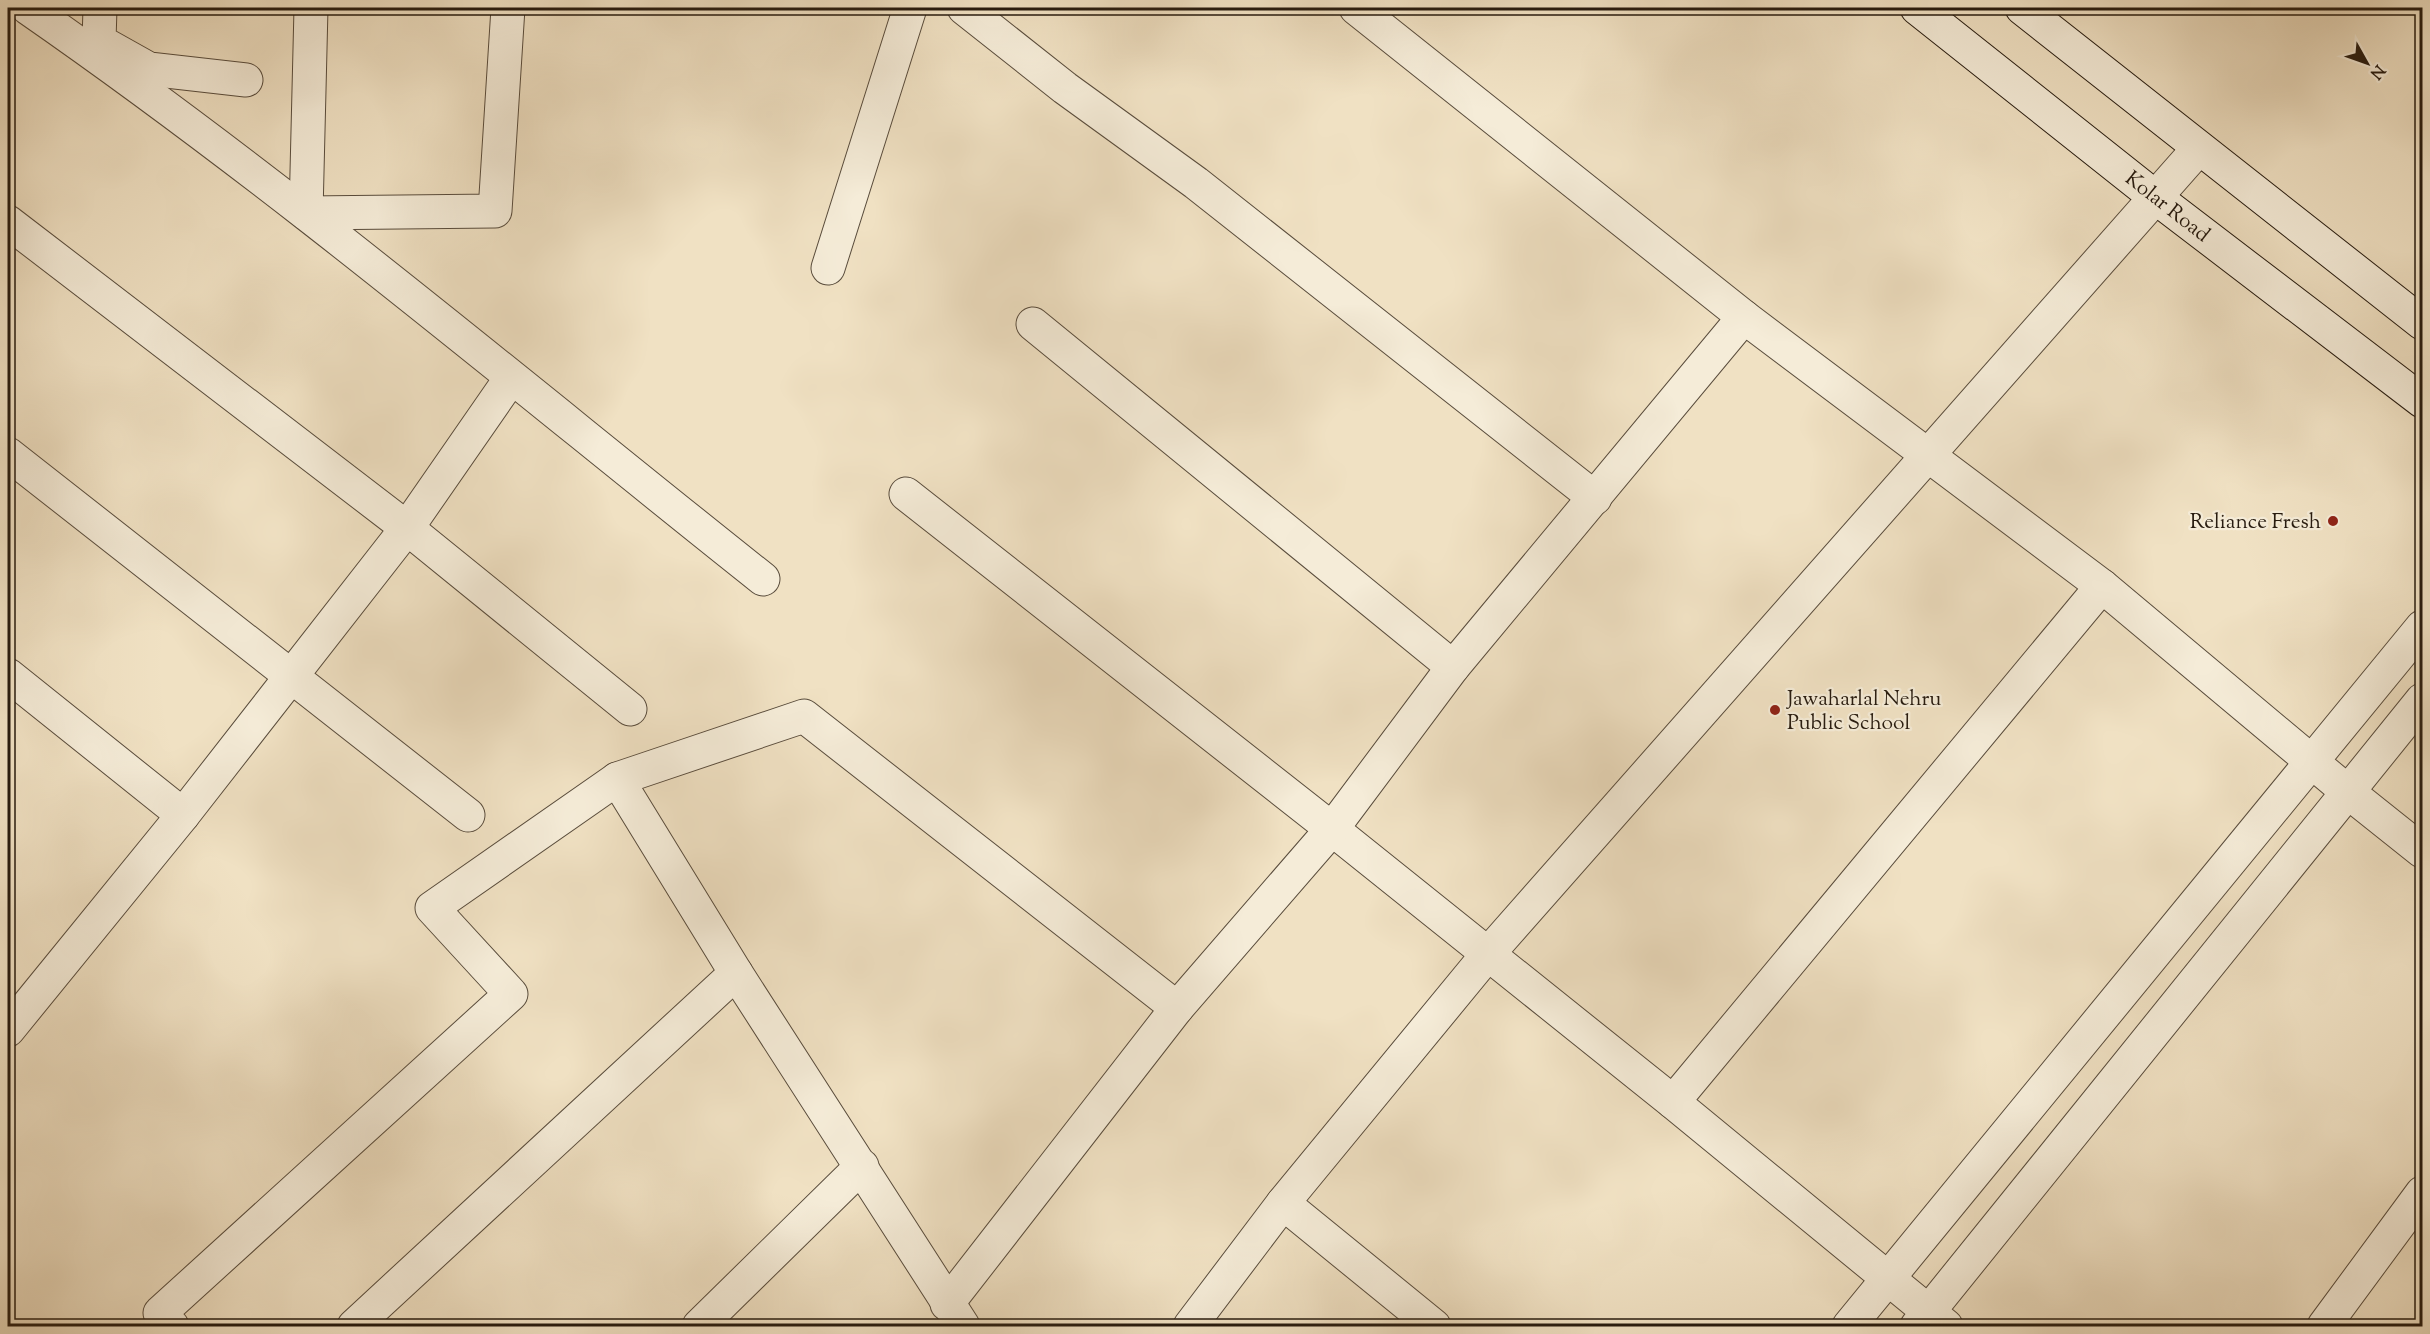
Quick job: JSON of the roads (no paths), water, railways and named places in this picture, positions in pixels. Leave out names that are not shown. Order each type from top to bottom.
[{"type":"street","points":[[28,8],[96,54],[306,213],[763,579]]},
{"type":"street","points":[[100,8],[99,41],[149,69],[246,80]]},
{"type":"street","points":[[306,213],[311,8]]},
{"type":"street","points":[[306,213],[495,211],[508,8]]},
{"type":"street","points":[[828,268],[910,8]]},
{"type":"street","points":[[964,8],[1065,88],[1196,183],[1595,498]]},
{"type":"street","points":[[1356,8],[1744,317],[2102,586],[2422,851]]},
{"type":"street","name":"Kolar Road","points":[[1917,8],[2155,197],[2422,401]]},
{"type":"street","points":[[2022,8],[2422,323]]},
{"type":"street","points":[[1190,1326],[1283,1203],[1487,955],[2199,147]]},
{"type":"street","points":[[8,222],[407,528],[630,709]]},
{"type":"street","points":[[617,779],[736,973],[862,1166],[955,1315],[1177,1008],[1332,829],[1453,667],[1744,317]]},
{"type":"street","points":[[1033,324],[1453,667]]},
{"type":"street","points":[[14,1012],[183,815],[407,528],[510,378]]},
{"type":"street","points":[[8,454],[468,815]]},
{"type":"street","points":[[906,494],[1332,829],[1673,1102],[1888,1278],[1930,1322],[2422,700]]},
{"type":"street","points":[[1673,1102],[2102,586]]},
{"type":"street","points":[[1849,1326],[2422,627]]},
{"type":"street","points":[[8,675],[183,815]]},
{"type":"street","points":[[172,1326],[160,1313],[511,994],[432,908],[617,779],[804,716],[1177,1008]]},
{"type":"street","points":[[354,1326],[736,973]]},
{"type":"street","points":[[699,1326],[862,1166]]},
{"type":"street","points":[[2324,1326],[2422,1193]]},
{"type":"street","points":[[1283,1203],[1434,1326]]},
{"type":"place","name":"Reliance Fresh","points":[[2333,521]]},
{"type":"place","name":"Jawaharlal Nehru Public School","points":[[1775,710]]}]
